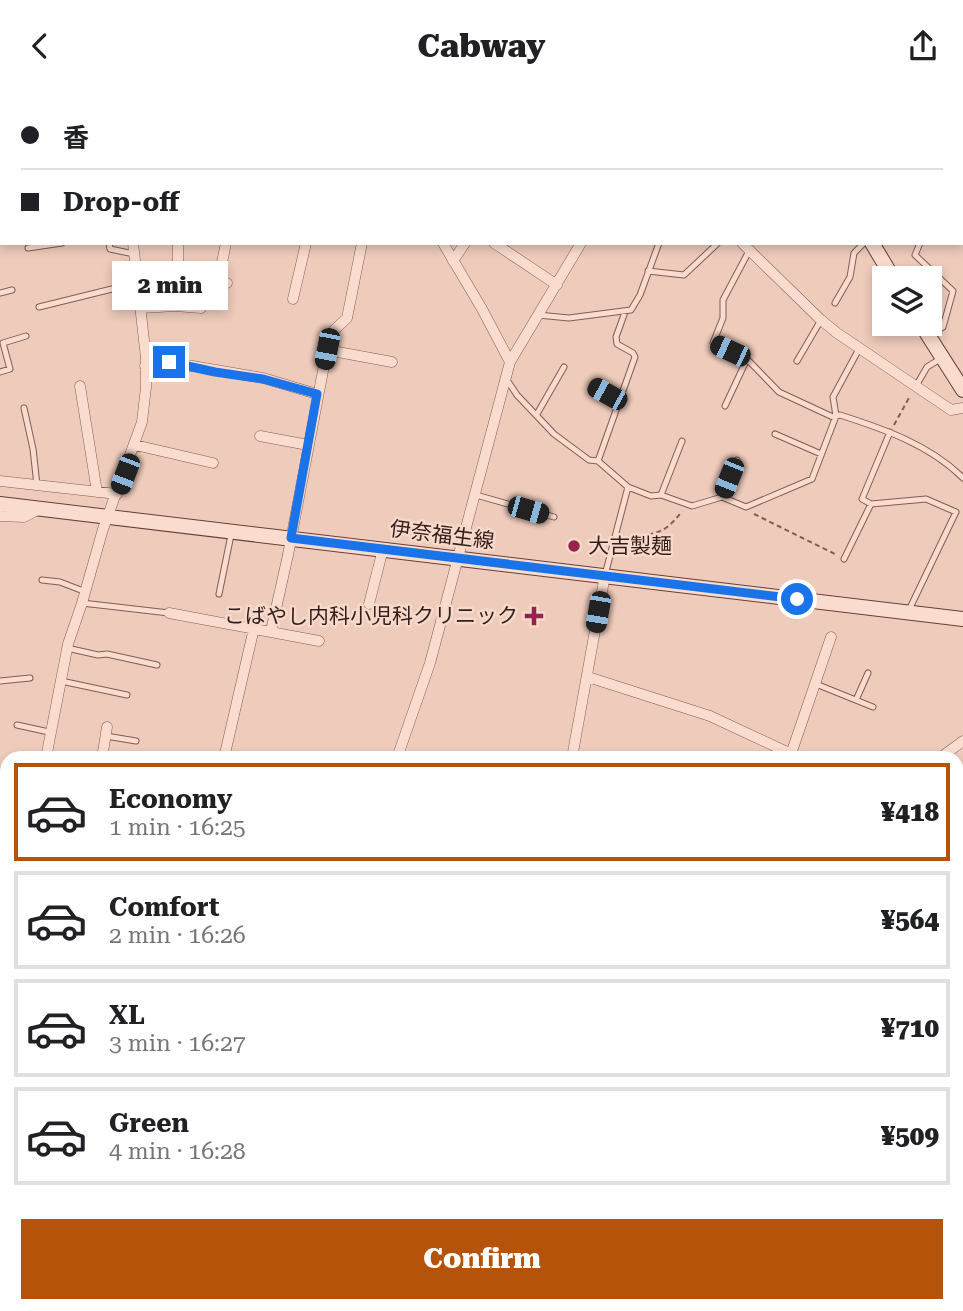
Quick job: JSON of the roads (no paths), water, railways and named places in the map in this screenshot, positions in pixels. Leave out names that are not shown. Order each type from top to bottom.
[{"type":"main road","points":[[873,245],[886,266]]},
{"type":"main road","points":[[929,336],[963,390]]},
{"type":"main road","name":"伊奈福生線","points":[[0,504],[963,619]]},
{"type":"street","points":[[178,245],[178,268]]},
{"type":"street","points":[[218,282],[226,245]]},
{"type":"street","points":[[293,299],[306,245]]},
{"type":"street","points":[[271,631],[327,349],[333,330],[343,324],[346,318],[362,245]]},
{"type":"street","points":[[444,245],[510,362]]},
{"type":"street","points":[[453,261],[464,245]]},
{"type":"street","points":[[498,245],[557,285]]},
{"type":"street","points":[[399,751],[430,663],[510,362],[580,245]]},
{"type":"street","points":[[746,247],[821,320],[859,349],[951,410],[963,408]]},
{"type":"street","points":[[47,751],[67,648],[107,516],[142,422],[146,358],[133,249]]},
{"type":"street","points":[[140,308],[201,308]]},
{"type":"street","points":[[327,349],[392,362]]},
{"type":"street","points":[[145,366],[169,362],[263,379],[317,394]]},
{"type":"street","points":[[80,386],[97,492]]},
{"type":"street","points":[[260,436],[308,445]]},
{"type":"street","points":[[135,445],[213,463]]},
{"type":"street","points":[[0,481],[117,494]]},
{"type":"street","points":[[0,516],[24,517],[40,509]]},
{"type":"street","points":[[369,604],[383,549]]},
{"type":"street","points":[[573,751],[605,575]]},
{"type":"street","points":[[169,613],[319,642]]},
{"type":"street","points":[[226,751],[254,628]]},
{"type":"street","points":[[797,751],[831,637]]},
{"type":"street","points":[[588,677],[710,716],[785,751]]},
{"type":"street","points":[[103,751],[106,732]]},
{"type":"lane","points":[[28,248],[48,245]]},
{"type":"lane","points":[[109,245],[110,249],[133,249]]},
{"type":"lane","points":[[538,315],[569,318],[632,310],[658,245]]},
{"type":"lane","points":[[648,271],[684,275],[716,245]]},
{"type":"lane","points":[[835,303],[850,277],[854,253],[862,245]]},
{"type":"lane","points":[[919,245],[915,255],[953,291],[963,295]]},
{"type":"lane","points":[[746,247],[723,300],[723,318],[713,344],[747,359],[779,392],[836,417],[841,415],[891,432],[951,465],[963,478]]},
{"type":"lane","points":[[39,307],[116,288],[138,293]]},
{"type":"lane","points":[[0,293],[12,290]]},
{"type":"lane","points":[[942,327],[953,291]]},
{"type":"lane","points":[[598,461],[635,357],[617,344],[616,337],[625,312]]},
{"type":"lane","points":[[797,361],[821,320]]},
{"type":"lane","points":[[0,372],[10,369],[3,343],[26,336]]},
{"type":"lane","points":[[506,378],[517,395],[554,434],[589,460],[598,461],[628,487],[692,506],[722,497],[746,507],[812,479],[836,417],[833,397],[859,349]]},
{"type":"lane","points":[[916,386],[927,367],[942,357]]},
{"type":"lane","points":[[725,406],[747,359]]},
{"type":"lane","points":[[537,414],[564,367]]},
{"type":"lane","points":[[594,387],[620,401]]},
{"type":"lane","points":[[24,408],[37,485]]},
{"type":"lane","points":[[891,432],[862,499],[871,504],[926,499],[959,513],[908,613]]},
{"type":"lane","points":[[775,434],[821,454]]},
{"type":"lane","points":[[661,495],[682,441]]},
{"type":"lane","points":[[722,497],[737,460]]},
{"type":"lane","points":[[605,575],[628,487]]},
{"type":"lane","points":[[476,495],[554,517]]},
{"type":"lane","points":[[844,559],[871,504]]},
{"type":"lane","points":[[219,594],[232,531]]},
{"type":"lane","points":[[42,580],[60,582],[86,592]]},
{"type":"lane","points":[[82,603],[169,613]]},
{"type":"lane","points":[[67,648],[157,665]]},
{"type":"lane","points":[[856,700],[868,673]]},
{"type":"lane","points":[[0,681],[30,678]]},
{"type":"lane","points":[[61,681],[127,695]]},
{"type":"lane","points":[[816,684],[873,707]]},
{"type":"lane","points":[[17,725],[50,732]]},
{"type":"lane","points":[[106,732],[136,741]]},
{"type":"place","name":"大吉製麺","points":[[574,546]]},
{"type":"place","name":"こばやし内科小児科クリニック","points":[[534,616]]}]
